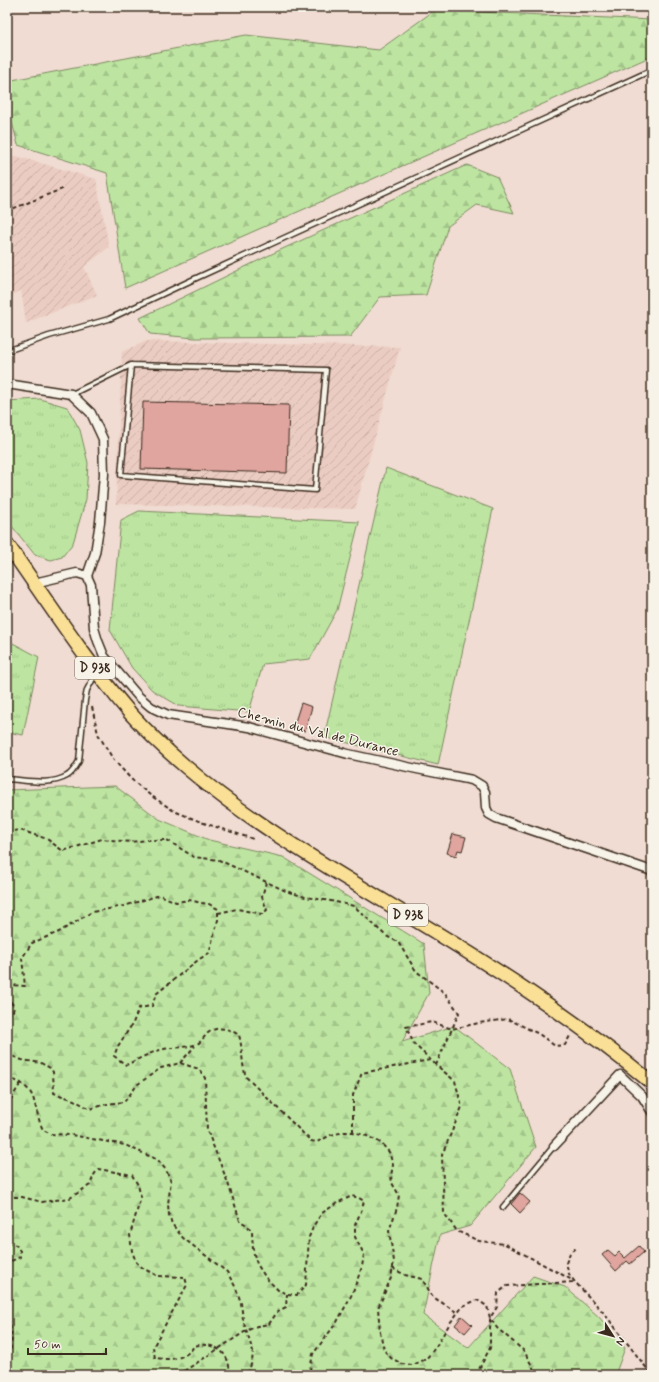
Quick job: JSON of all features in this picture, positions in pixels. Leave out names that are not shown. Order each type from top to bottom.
[{"type":"main road","name":"D 938","points":[[7,544],[97,671],[132,715],[164,747],[213,789],[264,826],[516,982],[602,1042],[652,1083]]},
{"type":"street","points":[[7,384],[71,394],[91,413],[103,439],[104,474],[100,522],[94,553],[87,576],[77,573],[34,582]]},
{"type":"street","name":"Chemin du Val de Durance","points":[[87,576],[91,585],[94,628],[104,656],[138,696],[151,707],[168,715],[249,726],[348,754],[472,780],[482,786],[485,792],[486,808],[489,814],[496,818],[652,871]]},
{"type":"street","points":[[554,1146],[620,1075],[642,1096],[652,1112]]},
{"type":"lane","points":[[7,351],[49,336],[110,319],[192,280],[652,70]]},
{"type":"lane","points":[[71,394],[131,365],[326,370],[315,490],[121,475],[131,365]]},
{"type":"lane","points":[[7,779],[39,782],[55,780],[67,776],[73,770],[79,761],[87,690],[97,671]]},
{"type":"lane","points":[[503,1207],[554,1146]]},
{"type":"path","points":[[7,211],[62,189]]},
{"type":"path","points":[[87,690],[98,734],[113,760],[136,783],[150,795],[174,811],[201,822],[253,839]]},
{"type":"path","points":[[7,832],[20,830],[47,839],[63,851],[102,839],[131,842],[167,840],[194,857],[218,860],[286,891],[305,897],[354,906],[386,936],[398,942],[416,971],[445,993],[459,1013],[436,1065]]},
{"type":"path","points":[[218,913],[237,909],[262,914],[267,910],[262,896],[266,882]]},
{"type":"path","points":[[7,1016],[13,1012],[14,1007],[8,997],[8,985],[25,986],[22,958],[32,943],[60,932],[92,912],[124,906],[160,895],[176,902],[188,900],[209,904],[218,910],[218,920],[209,953],[156,994],[152,1006],[139,1008],[133,1023],[118,1046],[114,1056],[126,1065],[159,1050],[178,1046],[196,1045]]},
{"type":"path","points":[[574,1282],[505,1244],[479,1241],[457,1231],[444,1213],[442,1155],[462,1107],[455,1081],[414,1044],[406,1027],[432,1022],[452,1029],[479,1022],[508,1020],[540,1034],[555,1046],[565,1045],[576,1024]]},
{"type":"path","points":[[180,1063],[208,1033],[217,1028],[225,1028],[239,1035],[241,1042],[242,1067],[246,1077],[311,1141],[316,1142],[331,1135],[344,1132],[353,1132],[381,1143],[389,1152],[393,1165],[391,1176],[392,1183],[399,1195],[398,1208],[389,1231],[394,1261],[391,1278],[378,1308],[380,1332],[384,1350],[391,1358],[402,1364],[413,1365],[426,1359],[463,1306],[477,1300],[487,1306],[490,1318],[490,1348],[476,1375]]},
{"type":"path","points":[[7,1054],[22,1060],[41,1063],[50,1068],[53,1072],[54,1093],[74,1100],[90,1109],[107,1104],[124,1102],[138,1084],[161,1068],[180,1063],[199,1069],[205,1078],[207,1130],[228,1183],[236,1211],[240,1221],[247,1225],[252,1232],[253,1251],[257,1264],[266,1278],[278,1290],[287,1294],[297,1295],[306,1285],[308,1237],[322,1213],[352,1196],[364,1201],[362,1210],[355,1225],[355,1236],[364,1254],[362,1267],[352,1294],[337,1322],[313,1354],[309,1375]]},
{"type":"path","points":[[353,1132],[353,1095],[362,1073],[430,1060]]},
{"type":"path","points":[[7,1077],[21,1083],[34,1097],[43,1130],[51,1134],[71,1135],[125,1145],[158,1160],[166,1170],[171,1180],[168,1204],[172,1224],[183,1238],[227,1272],[236,1288],[241,1303],[243,1320],[253,1352],[252,1362],[247,1375]]},
{"type":"path","points":[[7,1105],[21,1083]]},
{"type":"path","points":[[7,1197],[22,1197],[42,1202],[70,1198],[90,1185],[98,1169],[132,1175],[138,1185],[140,1196],[130,1235],[132,1251],[136,1262],[144,1269],[158,1276],[185,1277],[187,1285],[153,1347],[155,1358],[174,1360],[191,1352],[194,1346],[203,1344],[212,1346],[223,1353],[229,1363],[229,1375]]},
{"type":"path","points":[[7,1243],[16,1245],[20,1251],[20,1257],[9,1262],[7,1285]]},
{"type":"path","points":[[575,1248],[570,1253],[566,1263],[569,1274],[574,1282],[603,1312],[652,1375]]},
{"type":"path","points":[[392,1268],[405,1276],[422,1280],[433,1297],[458,1313]]},
{"type":"path","points":[[490,1318],[498,1307],[498,1293],[507,1286],[574,1282]]},
{"type":"path","points":[[178,1375],[246,1331],[257,1326],[269,1324],[278,1311],[286,1307],[287,1294]]},
{"type":"path","points":[[7,1299],[9,1305],[8,1320],[12,1338],[9,1364],[13,1375]]},
{"type":"path","points":[[490,1318],[497,1328],[524,1351],[538,1375]]},
{"type":"shaded area","points":[[16,156],[96,179],[109,247],[84,267],[97,295],[26,323],[21,290],[7,299],[7,159]]},
{"type":"shaded area","points":[[147,341],[400,347],[355,509],[116,504],[122,352]]},
{"type":"green space","points":[[435,10],[652,20],[652,56],[125,288],[107,173],[18,145],[7,103],[7,81],[246,35],[379,50]]},
{"type":"green space","points":[[467,165],[497,177],[514,213],[477,205],[448,226],[426,295],[380,297],[350,337],[195,338],[150,334],[140,318],[278,251]]},
{"type":"green space","points":[[40,399],[67,407],[80,430],[88,463],[86,499],[73,543],[62,557],[51,560],[35,555],[7,520],[7,401]]},
{"type":"green space","points":[[386,468],[493,509],[438,765],[324,737]]},
{"type":"green space","points":[[139,511],[359,522],[337,610],[310,659],[263,664],[249,712],[179,706],[152,690],[132,668],[110,630],[121,520]]},
{"type":"green space","points":[[7,640],[39,657],[23,735],[7,732]]},
{"type":"green space","points":[[115,786],[159,819],[209,840],[283,857],[424,944],[429,993],[402,1042],[454,1026],[510,1069],[536,1147],[470,1226],[440,1235],[423,1315],[468,1348],[533,1276],[565,1287],[599,1317],[625,1348],[615,1375],[7,1375],[7,790]]},
{"type":"building","points":[[143,402],[289,405],[287,473],[141,469]]},
{"type":"building","points":[[301,703],[312,707],[305,731],[293,728]]},
{"type":"building","points":[[453,834],[466,837],[462,851],[458,850],[456,856],[447,853]]},
{"type":"building","points":[[520,1193],[530,1202],[520,1213],[511,1204]]},
{"type":"building","points":[[639,1246],[644,1252],[630,1264],[627,1261],[616,1271],[602,1255],[608,1250],[615,1256],[619,1252],[625,1258]]},
{"type":"building","points":[[462,1316],[472,1325],[465,1333],[455,1325]]}]
